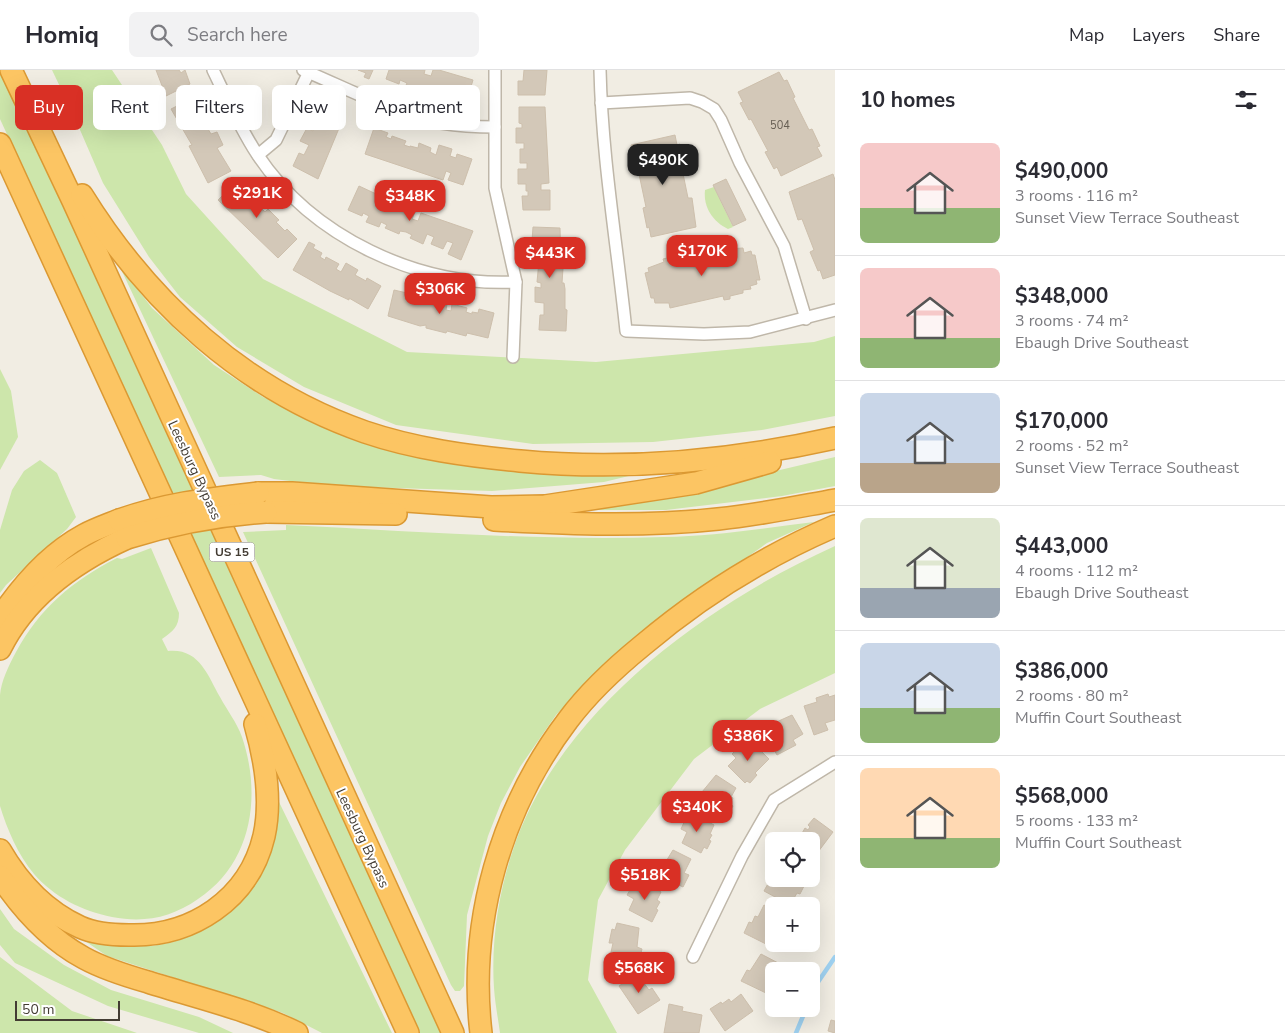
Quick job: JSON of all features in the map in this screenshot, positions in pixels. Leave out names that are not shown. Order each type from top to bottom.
[{"type":"highway","name":"Leesburg Bypass","points":[[12,70],[19,85]]},
{"type":"highway","name":"Leesburg Bypass","points":[[40,130],[453,1033]]},
{"type":"highway","points":[[43,130],[94,214],[160,299],[191,329],[238,366],[266,385],[303,406],[342,424],[391,440],[433,449],[508,460],[604,465],[649,465],[761,452],[835,438]]},
{"type":"highway","name":"US 15","points":[[0,144],[408,1033]]},
{"type":"highway","points":[[0,618],[42,565],[84,534],[123,529],[152,530],[236,514],[292,493],[491,508],[545,506],[696,483],[835,443]]},
{"type":"highway","points":[[262,503],[363,513],[581,525],[628,525],[718,520],[835,500]]},
{"type":"highway","points":[[481,1033],[478,976],[482,919],[489,885],[511,818],[528,781],[568,719],[604,680],[672,620],[718,588],[765,559],[835,526]]},
{"type":"highway","points":[[0,650],[14,626],[44,590],[123,529]]},
{"type":"highway","points":[[0,850],[19,880],[52,912],[82,928],[98,933],[148,936],[183,928],[212,912],[235,891],[250,869],[264,837],[267,815],[266,782],[259,736],[245,692],[208,597]]},
{"type":"highway","points":[[0,876],[13,895],[34,919],[58,941],[84,958],[112,971],[250,1014],[297,1033]]},
{"type":"street","points":[[213,70],[242,130],[258,155],[296,200],[320,221],[353,242],[380,256],[411,267],[478,282],[516,282]]},
{"type":"street","points":[[495,70],[495,188],[516,282],[513,357]]},
{"type":"street","points":[[600,70],[604,158],[618,251],[626,331],[704,334],[750,332],[835,310]]},
{"type":"street","points":[[258,155],[276,140],[306,71],[371,100],[421,117],[465,126],[495,127]]},
{"type":"street","points":[[601,103],[690,98],[714,109],[784,246],[806,319]]},
{"type":"street","points":[[693,958],[742,856],[774,800],[835,762]]},
{"type":"green space","points":[[0,70],[2,70],[15,98],[15,130],[30,130],[445,1033],[420,1033],[0,119]]},
{"type":"green space","points":[[52,70],[112,70],[122,85],[93,85],[93,130],[152,130],[162,145],[186,194],[263,279],[407,352],[596,362],[814,342],[835,336],[835,416],[762,430],[653,442],[533,444],[396,425],[304,387],[237,347],[180,297],[149,257],[103,183],[80,130],[83,130],[83,85],[59,85]]},
{"type":"green space","points":[[714,187],[733,227],[728,229],[723,226],[707,208],[705,190]]},
{"type":"green space","points":[[119,265],[152,308],[214,365],[263,397],[346,435],[637,474],[604,482],[492,491],[330,486],[274,479],[261,475],[219,477]]},
{"type":"green space","points":[[0,369],[11,391],[18,437],[0,470]]},
{"type":"green space","points":[[835,457],[835,486],[782,496],[666,510],[555,510],[692,491]]},
{"type":"green space","points":[[40,460],[57,473],[76,517],[67,529],[6,585],[0,593],[0,530],[12,490],[24,471]]},
{"type":"green space","points":[[814,522],[767,543],[647,628],[613,657],[556,715],[520,767],[501,803],[488,836],[467,915],[464,986],[460,991],[455,991],[243,532],[286,530],[286,525],[475,535],[617,538],[702,535]]},
{"type":"green space","points":[[835,546],[835,673],[760,709],[694,759],[625,850],[598,900],[588,980],[617,1033],[500,1033],[493,971],[499,903],[512,853],[533,802],[563,754],[600,710],[642,669],[688,632],[736,599],[786,570]]},
{"type":"green space","points":[[151,548],[179,613],[175,628],[162,639],[168,651],[179,651],[187,654],[201,664],[237,727],[248,759],[251,805],[248,827],[241,847],[230,867],[216,884],[198,899],[178,911],[146,919],[124,919],[79,907],[50,890],[34,874],[18,850],[0,806],[0,695],[8,668],[25,636],[59,597],[86,576],[117,558],[122,559]]},
{"type":"green space","points":[[279,802],[392,1033],[322,1033],[283,1013],[107,956],[82,939],[104,945],[152,946],[173,942],[213,923],[277,819]]},
{"type":"green space","points":[[0,909],[14,929],[64,965],[111,990],[199,1017],[233,1033],[199,1033],[108,1006],[15,963],[0,945]]},
{"type":"green space","points":[[0,957],[72,1011],[137,1033],[0,1033]]},
{"type":"building","points":[[156,70],[179,70],[181,73],[185,70],[190,84],[176,85],[176,91],[166,96],[166,85],[162,85]]},
{"type":"building","points":[[358,70],[373,70],[369,79],[364,77],[366,73]]},
{"type":"building","points":[[389,70],[425,70],[424,74],[431,76],[433,70],[439,70],[473,80],[471,85],[406,85],[407,83],[400,80],[399,84],[386,79]]},
{"type":"building","points":[[524,70],[547,70],[545,95],[518,95],[518,81],[523,81]]},
{"type":"building","points":[[779,72],[784,81],[787,80],[795,97],[793,98],[809,130],[812,129],[820,146],[817,147],[822,156],[781,176],[777,167],[774,169],[765,152],[768,151],[740,103],[743,102],[738,92]]},
{"type":"building","points":[[176,106],[176,118],[171,109]]},
{"type":"building","points":[[519,107],[545,107],[549,183],[541,184],[541,190],[550,190],[550,210],[523,210],[522,196],[528,196],[528,191],[526,191],[526,184],[518,184],[518,169],[527,169],[527,163],[520,163],[520,149],[524,149],[524,143],[516,143],[516,128],[522,128],[522,124],[519,123]]},
{"type":"building","points":[[183,130],[209,130],[211,134],[217,132],[223,145],[217,148],[231,171],[208,183],[189,146],[192,145]]},
{"type":"building","points":[[306,130],[338,130],[318,179],[293,166],[299,153],[304,155],[309,145],[300,141]]},
{"type":"building","points":[[373,130],[380,130],[388,133],[386,137],[391,139],[392,136],[406,141],[404,145],[410,147],[418,148],[419,143],[431,148],[430,152],[436,155],[439,145],[452,149],[450,156],[456,158],[457,154],[472,159],[463,185],[448,180],[451,173],[446,171],[443,180],[365,154]]},
{"type":"building","points":[[675,135],[677,145],[680,144],[684,163],[681,164],[688,198],[692,198],[696,227],[651,237],[643,208],[646,207],[639,174],[634,175],[629,155],[633,155],[631,145]]},
{"type":"building","points":[[833,174],[835,180],[835,275],[823,279],[810,252],[814,250],[802,219],[798,220],[789,192]]},
{"type":"building","points":[[726,179],[746,220],[733,226],[713,185]]},
{"type":"building","points":[[238,180],[249,191],[245,195],[249,199],[256,192],[266,203],[261,208],[265,212],[268,209],[279,220],[276,222],[297,239],[278,258],[218,200]]},
{"type":"building","points":[[359,186],[415,212],[412,219],[418,221],[421,213],[473,231],[461,260],[448,254],[453,243],[447,241],[443,249],[431,244],[434,237],[427,234],[423,244],[410,238],[412,235],[406,232],[400,231],[399,234],[385,228],[387,225],[381,222],[379,227],[366,222],[369,216],[363,213],[362,216],[348,210]]},
{"type":"building","points":[[533,227],[560,228],[561,268],[563,268],[562,283],[564,283],[565,309],[567,310],[566,331],[539,330],[540,315],[544,315],[544,303],[535,302],[535,287],[541,288],[541,283],[537,282],[539,261],[535,261],[537,241],[532,241]]},
{"type":"building","points":[[309,242],[315,245],[313,248],[322,253],[320,257],[325,260],[326,257],[339,264],[336,269],[341,272],[346,263],[358,270],[355,275],[366,281],[367,278],[381,286],[368,309],[349,298],[349,300],[330,291],[293,270]]},
{"type":"building","points":[[726,246],[727,249],[743,248],[744,253],[751,251],[752,255],[755,255],[760,280],[756,280],[757,284],[750,286],[751,289],[743,290],[743,293],[730,296],[730,299],[724,300],[723,296],[670,308],[669,303],[655,303],[654,298],[651,298],[645,273],[649,272],[648,268],[664,262],[663,259],[671,257],[671,255],[681,253],[682,258],[717,251],[716,248]]},
{"type":"building","points":[[394,290],[407,293],[405,299],[411,301],[415,291],[428,295],[426,303],[431,304],[432,298],[439,300],[439,302],[447,304],[446,310],[451,311],[452,304],[467,308],[466,312],[472,314],[472,312],[478,313],[479,309],[494,313],[488,338],[467,333],[466,336],[447,331],[446,333],[426,328],[426,325],[420,326],[388,316]]},
{"type":"building","points":[[828,694],[829,697],[835,695],[835,720],[825,723],[828,730],[814,735],[804,706],[817,702],[816,698]]},
{"type":"building","points":[[792,715],[803,734],[793,740],[796,745],[777,755],[764,732],[774,726],[772,724]]},
{"type":"building","points":[[750,740],[769,759],[755,773],[757,775],[750,783],[747,781],[745,783],[728,766],[736,758],[732,754],[742,744],[744,746]]},
{"type":"building","points":[[716,775],[736,788],[731,797],[733,798],[730,804],[733,806],[725,818],[701,804],[707,795],[702,792]]},
{"type":"building","points":[[692,813],[714,825],[710,834],[712,835],[709,840],[711,841],[707,849],[704,847],[701,853],[682,843],[687,832],[681,829],[686,818],[689,819]]},
{"type":"building","points":[[814,818],[833,832],[820,849],[820,832],[803,832],[805,828],[808,830],[810,827],[808,825]]},
{"type":"building","points":[[673,850],[691,859],[684,873],[689,875],[683,887],[679,885],[678,887],[657,876]]},
{"type":"building","points":[[639,880],[661,892],[657,900],[660,902],[656,909],[658,910],[652,922],[629,910],[634,899],[627,895],[633,885],[636,886]]},
{"type":"building","points":[[766,887],[804,887],[800,894],[797,893],[795,897],[775,897],[764,891]]},
{"type":"building","points":[[765,906],[765,944],[744,933],[749,922],[752,923],[755,916],[758,917]]},
{"type":"building","points":[[617,923],[639,928],[637,947],[642,949],[639,961],[610,957],[613,943],[609,943],[612,929],[615,930]]},
{"type":"building","points":[[761,954],[776,962],[765,962],[765,993],[741,981],[747,970],[750,971]]},
{"type":"building","points":[[637,974],[649,990],[652,988],[660,1000],[638,1014],[619,986]]},
{"type":"building","points":[[741,994],[753,1011],[725,1031],[710,1009],[729,999],[731,1002]]},
{"type":"building","points":[[669,1004],[683,1007],[682,1011],[702,1015],[699,1033],[664,1033]]},
{"type":"building","points":[[831,1020],[835,1021],[835,1033],[828,1031]]},
{"type":"waterway","points":[[820,979],[835,957]]},
{"type":"waterway","points":[[796,1033],[803,1017]]}]
